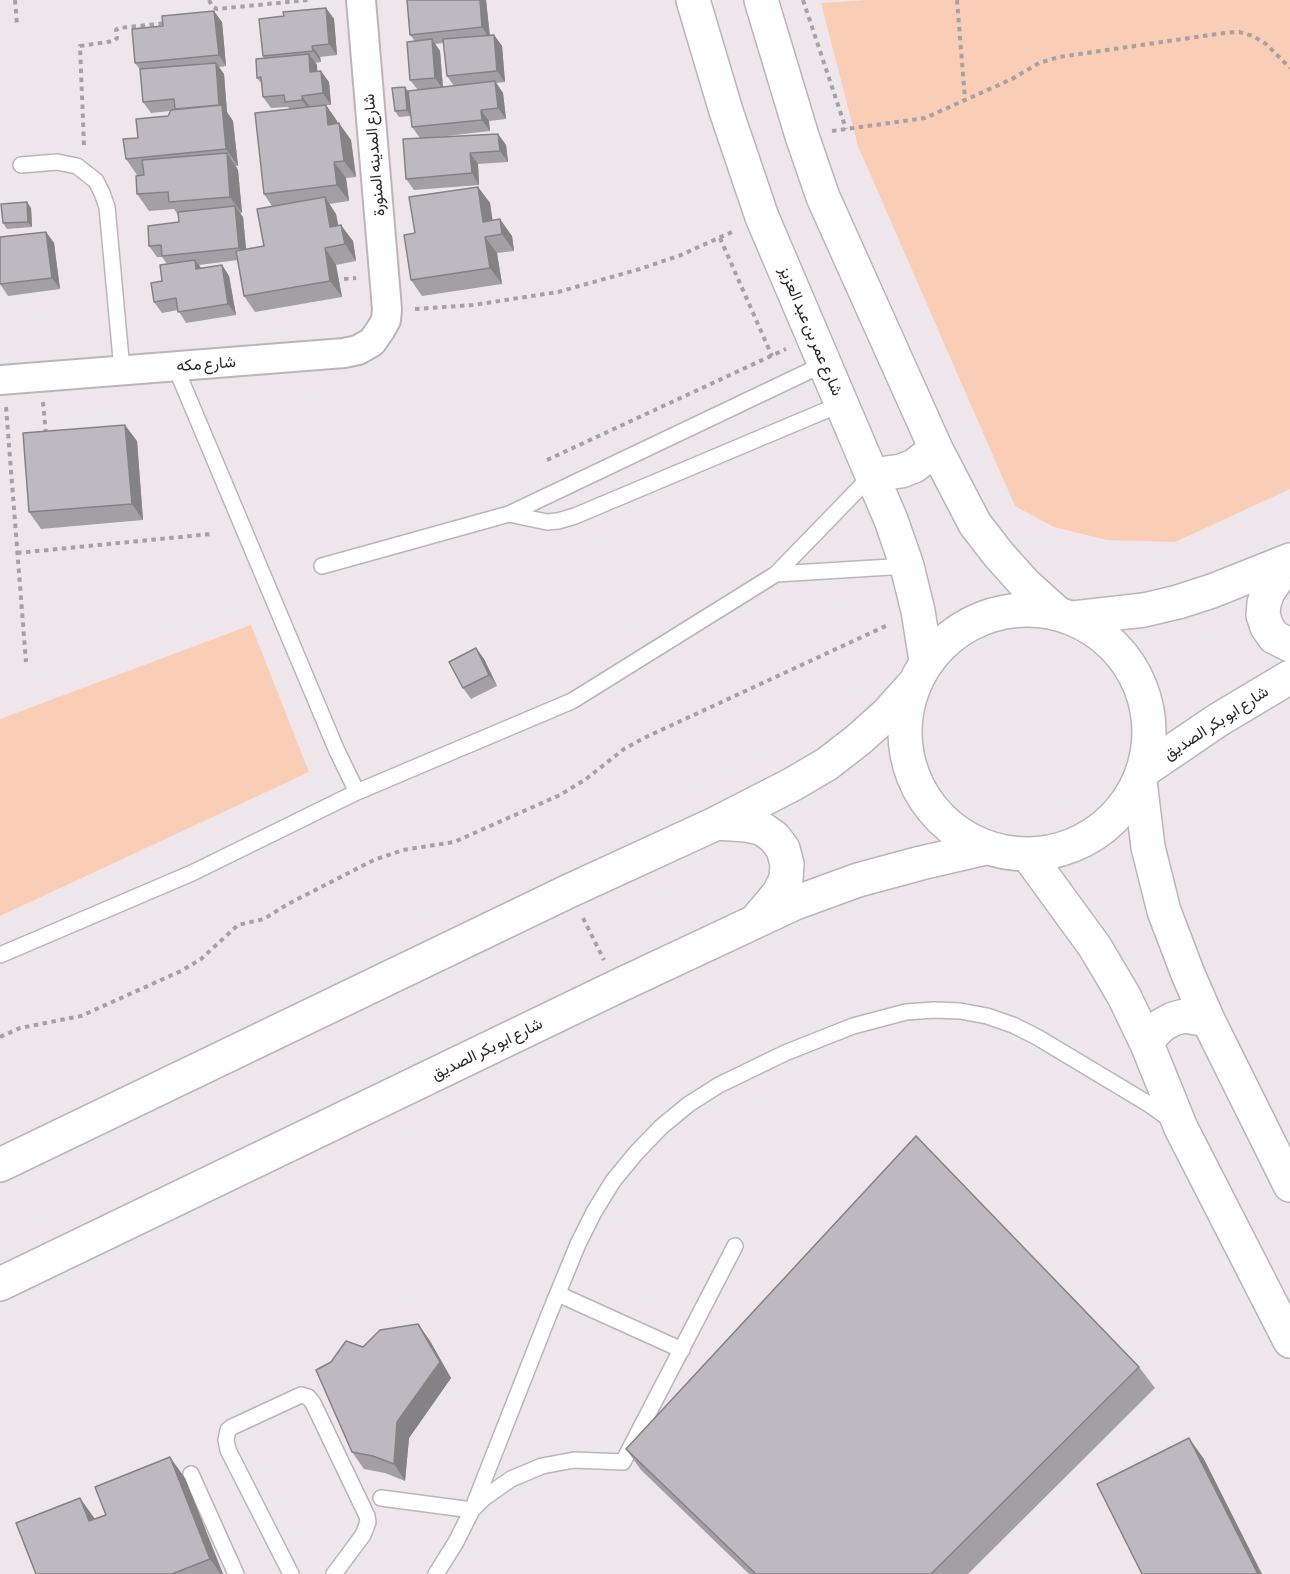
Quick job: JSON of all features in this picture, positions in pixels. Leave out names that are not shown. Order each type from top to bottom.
[{"type":"main road","name":"شارع عمر بن عبد العزيز","points":[[693,0],[726,111],[762,217],[891,520],[907,566],[918,611],[919,673],[904,734],[915,782],[944,823],[986,848]]},
{"type":"main road","points":[[761,0],[823,197],[936,449],[975,524],[1013,570],[1065,615],[1105,637],[1129,664],[1145,698],[1149,735],[1141,776],[1148,847],[1164,912],[1208,1020],[1290,1185]]},
{"type":"main road","points":[[872,475],[907,469],[926,459],[936,449]]},
{"type":"main road","points":[[0,1165],[569,891],[717,823],[793,784],[827,764],[887,714],[919,673],[961,627],[1007,610],[1065,615],[1144,610],[1212,591],[1290,560]]},
{"type":"main road","points":[[1290,560],[1268,592],[1263,615],[1274,637],[1290,645]]},
{"type":"main road","name":"شارع ابو بكر الصديق","points":[[1141,776],[1218,720],[1290,677]]},
{"type":"main road","points":[[986,848],[1028,855],[1074,846],[1113,819],[1141,776]]},
{"type":"main road","points":[[717,823],[761,828],[774,837],[783,849],[787,864],[786,879],[779,893],[754,924]]},
{"type":"main road","name":"شارع ابو بكر الصديق","points":[[0,1284],[795,903],[858,880],[986,848]]},
{"type":"main road","points":[[1028,855],[1095,947],[1124,996],[1147,1044],[1181,1128],[1290,1341]]},
{"type":"main road","points":[[1147,1044],[1162,1025],[1173,1019],[1184,1016],[1208,1020]]},
{"type":"street","name":"شارع المدينه المنورة","points":[[361,0],[387,309]]},
{"type":"street","name":"شارع مكه","points":[[2,380],[358,350],[372,342],[386,320],[387,309]]},
{"type":"lane","points":[[21,165],[67,163],[86,171],[96,181],[107,207],[122,370]]},
{"type":"lane","points":[[322,566],[509,514],[819,350]]},
{"type":"lane","points":[[175,366],[337,751],[357,792]]},
{"type":"lane","points":[[509,514],[547,522],[574,516],[841,404]]},
{"type":"lane","points":[[0,955],[192,873],[357,792],[572,701],[776,574],[872,475]]},
{"type":"lane","points":[[776,574],[907,566]]},
{"type":"lane","points":[[436,1574],[472,1510],[558,1294],[594,1212],[613,1181],[661,1127],[689,1104],[719,1085],[802,1046],[880,1018],[906,1012],[960,1011],[987,1016],[1013,1025],[1074,1058],[1147,1103],[1181,1128]]},
{"type":"lane","points":[[381,1498],[472,1510],[511,1479],[542,1466],[574,1460],[623,1462],[735,1246]]},
{"type":"lane","points":[[558,1294],[682,1350]]},
{"type":"lane","points":[[291,1574],[228,1450],[226,1440],[228,1430],[232,1427],[301,1395],[308,1397],[313,1403],[367,1516],[368,1522],[363,1535],[334,1574]]},
{"type":"lane","points":[[191,1474],[236,1574]]},
{"type":"path","points":[[15,0],[17,25]]},
{"type":"path","points":[[209,0],[216,11],[308,0]]},
{"type":"path","points":[[803,0],[846,129]]},
{"type":"path","points":[[957,0],[965,99]]},
{"type":"path","points":[[86,171],[80,46],[114,41],[117,38],[116,30],[119,28],[168,23]]},
{"type":"path","points":[[802,136],[925,118],[1039,63],[1059,57],[1224,33],[1253,36],[1266,44],[1290,68]]},
{"type":"path","points":[[387,309],[473,305],[558,292],[640,269],[720,238],[762,217]]},
{"type":"path","points":[[720,238],[772,356]]},
{"type":"path","points":[[547,460],[772,356],[819,350]]},
{"type":"path","points":[[2,380],[26,662]]},
{"type":"path","points":[[17,554],[211,534]]},
{"type":"path","points":[[0,1037],[20,1028],[81,1016],[181,971],[201,959],[238,925],[264,919],[374,860],[403,850],[454,842],[560,795],[586,779],[624,749],[644,738],[918,611]]},
{"type":"path","points":[[569,891],[618,986]]},
{"type":"shaded area","points":[[868,0],[1290,0],[1290,489],[1175,542],[1107,540],[1054,527],[1015,506],[858,146],[821,3]]},
{"type":"shaded area","points":[[251,625],[309,772],[0,916],[0,719]]},
{"type":"building","points":[[407,0],[480,0],[482,27],[410,35]]},
{"type":"building","points":[[326,8],[329,44],[312,46],[313,51],[263,56],[259,19],[284,16],[283,12]]},
{"type":"building","points":[[214,11],[219,55],[135,63],[132,29],[163,26],[162,16]]},
{"type":"building","points":[[494,35],[497,71],[447,76],[443,39]]},
{"type":"building","points":[[432,39],[435,78],[410,80],[407,42]]},
{"type":"building","points":[[309,54],[310,72],[321,71],[323,93],[302,96],[302,100],[285,102],[284,95],[263,97],[261,77],[257,78],[256,59]]},
{"type":"building","points":[[216,63],[219,105],[175,109],[174,99],[143,102],[140,69]]},
{"type":"building","points":[[495,81],[498,108],[481,110],[482,120],[412,127],[408,91]]},
{"type":"building","points":[[405,87],[407,110],[395,111],[392,88]]},
{"type":"building","points":[[222,105],[226,149],[126,159],[123,139],[138,138],[136,119],[168,116],[171,110]]},
{"type":"building","points":[[326,105],[328,125],[339,123],[344,161],[334,162],[337,185],[264,194],[255,113]]},
{"type":"building","points":[[498,134],[500,151],[470,153],[472,173],[406,179],[403,139]]},
{"type":"building","points":[[227,153],[230,197],[169,202],[168,192],[137,194],[136,176],[144,175],[142,160]]},
{"type":"building","points":[[478,187],[483,222],[500,219],[502,234],[485,237],[490,268],[411,280],[404,235],[415,233],[409,197]]},
{"type":"building","points":[[325,197],[330,227],[341,225],[345,244],[325,248],[330,281],[244,296],[236,251],[264,246],[257,209]]},
{"type":"building","points":[[27,202],[28,222],[3,223],[1,204]]},
{"type":"building","points":[[235,206],[239,248],[162,256],[161,245],[149,246],[148,226],[179,222],[178,212]]},
{"type":"building","points":[[46,232],[52,278],[0,284],[0,237]]},
{"type":"building","points":[[195,260],[196,269],[222,265],[228,304],[178,312],[176,298],[154,302],[151,283],[162,281],[160,265]]},
{"type":"building","points":[[125,425],[132,504],[29,512],[23,433]]},
{"type":"building","points":[[476,648],[489,675],[463,688],[449,662]]},
{"type":"building","points":[[916,1136],[1139,1367],[931,1574],[756,1574],[626,1449]]},
{"type":"building","points":[[418,1324],[440,1362],[397,1422],[394,1464],[373,1456],[352,1452],[316,1370],[331,1362],[346,1341],[363,1347],[380,1330]]},
{"type":"building","points":[[1189,1438],[1258,1574],[1142,1574],[1097,1484]]},
{"type":"building","points":[[170,1457],[210,1559],[172,1574],[36,1574],[16,1523],[80,1498],[89,1521],[106,1515],[95,1487]]}]
